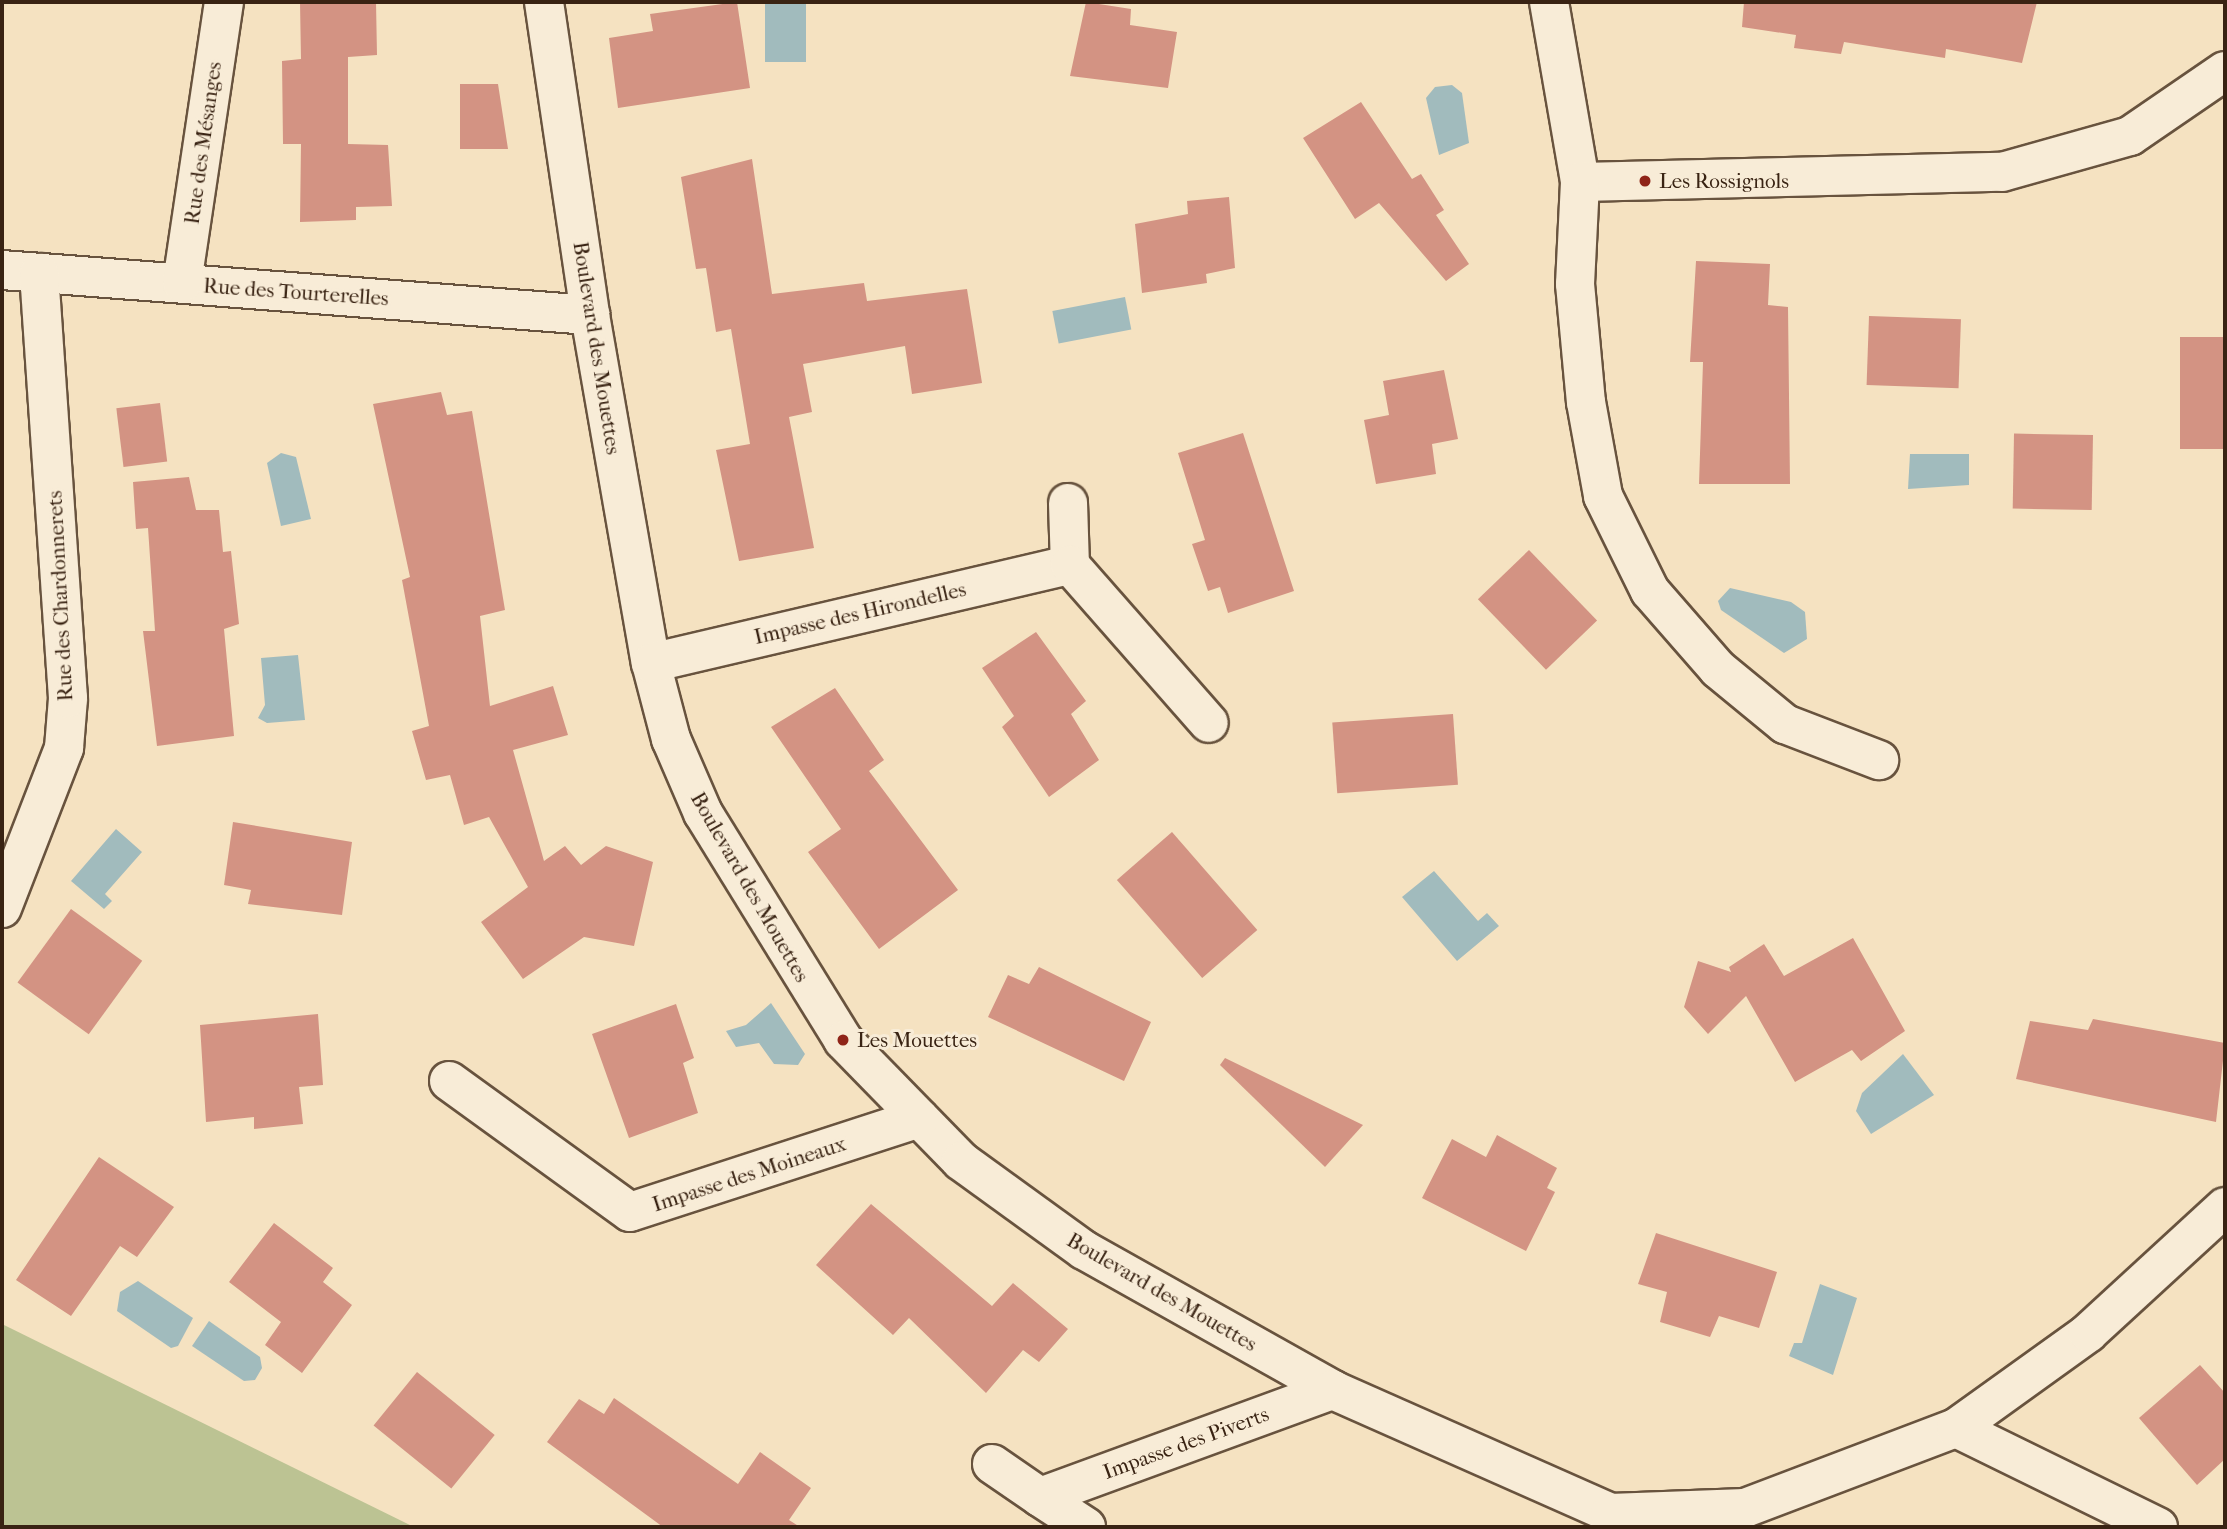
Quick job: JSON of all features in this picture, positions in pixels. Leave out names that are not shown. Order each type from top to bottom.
[{"type":"street","name":"Rue des Mésanges","points":[[182,283],[224,2]]},
{"type":"street","name":"Boulevard des Mouettes","points":[[544,2],[590,315],[651,663],[671,739],[703,813],[821,1011],[961,1161],[1084,1251],[1333,1390],[1613,1520],[1745,1508],[1956,1428],[2088,1333],[2225,1207]]},
{"type":"street","points":[[1549,2],[1580,182],[1575,284],[1586,402],[1603,496],[1650,591],[1718,669],[1785,724],[1879,760]]},
{"type":"street","points":[[1580,182],[2003,172],[2130,136],[2225,71]]},
{"type":"street","name":"Rue des Tourterelles","points":[[2,270],[590,315]]},
{"type":"street","name":"Rue des Chardonnerets","points":[[2,908],[64,748],[68,698],[39,272]]},
{"type":"street","points":[[1068,502],[1070,565],[1209,723]]},
{"type":"street","name":"Impasse des Hirondelles","points":[[651,663],[1070,565]]},
{"type":"street","name":"Impasse des Moineaux","points":[[449,1081],[630,1212],[919,1118]]},
{"type":"street","name":"Impasse des Piverts","points":[[1040,1497],[1333,1390]]},
{"type":"street","points":[[1956,1428],[2158,1527]]},
{"type":"street","points":[[992,1464],[1086,1527]]},
{"type":"green space","points":[[2,1324],[414,1527],[2,1527]]},
{"type":"water","points":[[765,2],[806,2],[806,62],[765,62]]},
{"type":"water","points":[[1452,85],[1462,93],[1469,143],[1439,155],[1426,98],[1435,87]]},
{"type":"water","points":[[1125,297],[1131,329],[1059,344],[1052,311]]},
{"type":"water","points":[[281,453],[296,457],[311,519],[281,526],[267,463]]},
{"type":"water","points":[[1910,454],[1969,454],[1969,485],[1908,489]]},
{"type":"water","points":[[1730,588],[1791,602],[1805,612],[1807,639],[1784,653],[1721,610],[1718,601]]},
{"type":"water","points":[[298,655],[305,720],[267,723],[258,718],[265,705],[261,658]]},
{"type":"water","points":[[116,829],[142,852],[105,894],[112,901],[104,909],[71,881]]},
{"type":"water","points":[[1434,871],[1478,921],[1487,913],[1499,926],[1457,961],[1402,897]]},
{"type":"water","points":[[771,1003],[805,1054],[798,1065],[774,1064],[759,1043],[736,1047],[726,1031],[746,1025]]},
{"type":"water","points":[[1903,1054],[1934,1095],[1871,1134],[1856,1111],[1862,1093]]},
{"type":"water","points":[[138,1281],[193,1318],[178,1346],[171,1348],[117,1311],[120,1292]]},
{"type":"water","points":[[1820,1284],[1857,1298],[1833,1375],[1789,1356],[1794,1343],[1802,1343]]},
{"type":"water","points":[[209,1321],[260,1357],[262,1368],[255,1380],[244,1381],[192,1346]]},
{"type":"building","points":[[300,2],[376,2],[377,55],[348,57],[348,144],[388,145],[392,206],[356,207],[356,220],[300,222],[301,144],[283,144],[282,61],[301,59]]},
{"type":"building","points":[[737,2],[750,88],[618,108],[609,38],[653,31],[650,14]]},
{"type":"building","points":[[1086,2],[1131,9],[1130,25],[1177,32],[1168,88],[1070,76]]},
{"type":"building","points":[[1744,2],[2037,2],[2022,63],[1946,49],[1945,58],[1844,42],[1841,54],[1794,48],[1796,35],[1742,27]]},
{"type":"building","points":[[460,84],[498,84],[508,149],[460,149]]},
{"type":"building","points":[[1361,102],[1412,179],[1421,174],[1444,210],[1436,215],[1469,264],[1446,281],[1379,203],[1355,219],[1303,138]]},
{"type":"building","points":[[752,159],[772,294],[864,283],[867,301],[967,289],[982,383],[912,394],[905,346],[803,364],[812,412],[789,417],[814,548],[739,561],[716,450],[750,444],[731,329],[716,332],[706,268],[696,269],[681,177]]},
{"type":"building","points":[[1229,197],[1235,268],[1206,274],[1207,283],[1142,293],[1135,224],[1188,214],[1187,201]]},
{"type":"building","points":[[1696,261],[1770,264],[1768,305],[1788,307],[1790,484],[1699,484],[1703,362],[1690,362]]},
{"type":"building","points":[[1869,316],[1961,319],[1959,388],[1867,385]]},
{"type":"building","points":[[2180,337],[2225,337],[2225,449],[2180,449]]},
{"type":"building","points":[[1444,370],[1458,439],[1432,444],[1436,474],[1376,484],[1364,420],[1389,415],[1383,381]]},
{"type":"building","points":[[441,392],[447,415],[472,411],[505,610],[480,616],[490,706],[553,686],[568,735],[513,750],[544,861],[565,846],[581,865],[606,846],[653,862],[634,946],[584,937],[523,979],[481,922],[528,887],[489,817],[464,825],[450,775],[426,780],[412,731],[429,726],[402,580],[410,577],[373,404]]},
{"type":"building","points":[[160,403],[167,462],[124,467],[116,408]]},
{"type":"building","points":[[1243,433],[1294,591],[1228,613],[1220,587],[1208,591],[1192,544],[1205,540],[1178,453]]},
{"type":"building","points":[[2014,434],[2093,435],[2092,510],[2013,509]]},
{"type":"building","points":[[189,477],[196,510],[219,510],[223,552],[231,551],[239,624],[224,629],[234,736],[157,746],[143,631],[155,631],[148,528],[136,529],[133,482]]},
{"type":"building","points":[[1529,550],[1597,620],[1546,670],[1478,599]]},
{"type":"building","points":[[1036,632],[1086,701],[1071,714],[1099,760],[1049,797],[1002,727],[1014,716],[982,668]]},
{"type":"building","points":[[835,688],[884,760],[869,771],[958,890],[879,949],[808,852],[841,829],[771,727]]},
{"type":"building","points":[[1453,714],[1458,785],[1337,793],[1332,722]]},
{"type":"building","points":[[233,822],[352,842],[342,915],[248,904],[251,890],[224,885]]},
{"type":"building","points":[[1172,832],[1257,930],[1202,978],[1117,880]]},
{"type":"building","points":[[71,909],[142,961],[89,1034],[18,983]]},
{"type":"building","points":[[1853,938],[1905,1031],[1861,1061],[1852,1050],[1795,1082],[1746,996],[1708,1034],[1684,1007],[1698,961],[1731,972],[1729,967],[1764,944],[1784,976]]},
{"type":"building","points":[[1039,967],[1151,1022],[1124,1081],[988,1017],[1008,975],[1029,984]]},
{"type":"building","points":[[676,1004],[694,1058],[683,1063],[698,1113],[629,1138],[592,1034]]},
{"type":"building","points":[[318,1014],[323,1085],[299,1087],[303,1124],[254,1129],[254,1117],[206,1122],[200,1025]]},
{"type":"building","points":[[2093,1019],[2225,1043],[2216,1122],[2016,1079],[2030,1021],[2088,1030]]},
{"type":"building","points":[[1225,1058],[1363,1125],[1325,1167],[1220,1065]]},
{"type":"building","points":[[1497,1135],[1557,1168],[1547,1188],[1555,1192],[1526,1251],[1422,1198],[1452,1139],[1486,1157]]},
{"type":"building","points":[[99,1157],[174,1207],[137,1257],[120,1246],[71,1316],[16,1280]]},
{"type":"building","points":[[871,1204],[992,1306],[1013,1283],[1068,1329],[1039,1362],[1023,1350],[986,1393],[909,1318],[893,1335],[816,1265]]},
{"type":"building","points":[[274,1223],[333,1268],[323,1282],[352,1305],[302,1373],[265,1345],[281,1322],[229,1282]]},
{"type":"building","points":[[1656,1233],[1777,1272],[1759,1328],[1719,1316],[1710,1337],[1660,1322],[1667,1292],[1638,1284]]},
{"type":"building","points":[[2200,1365],[2225,1393],[2225,1459],[2197,1485],[2139,1418]]},
{"type":"building","points":[[417,1372],[495,1435],[451,1489],[374,1426]]},
{"type":"building","points":[[614,1398],[738,1484],[760,1452],[811,1488],[789,1520],[800,1527],[663,1527],[547,1442],[579,1399],[604,1414]]},
{"type":"place","name":"Les Rossignols","points":[[1645,181]]},
{"type":"place","name":"Les Mouettes","points":[[843,1040]]}]
